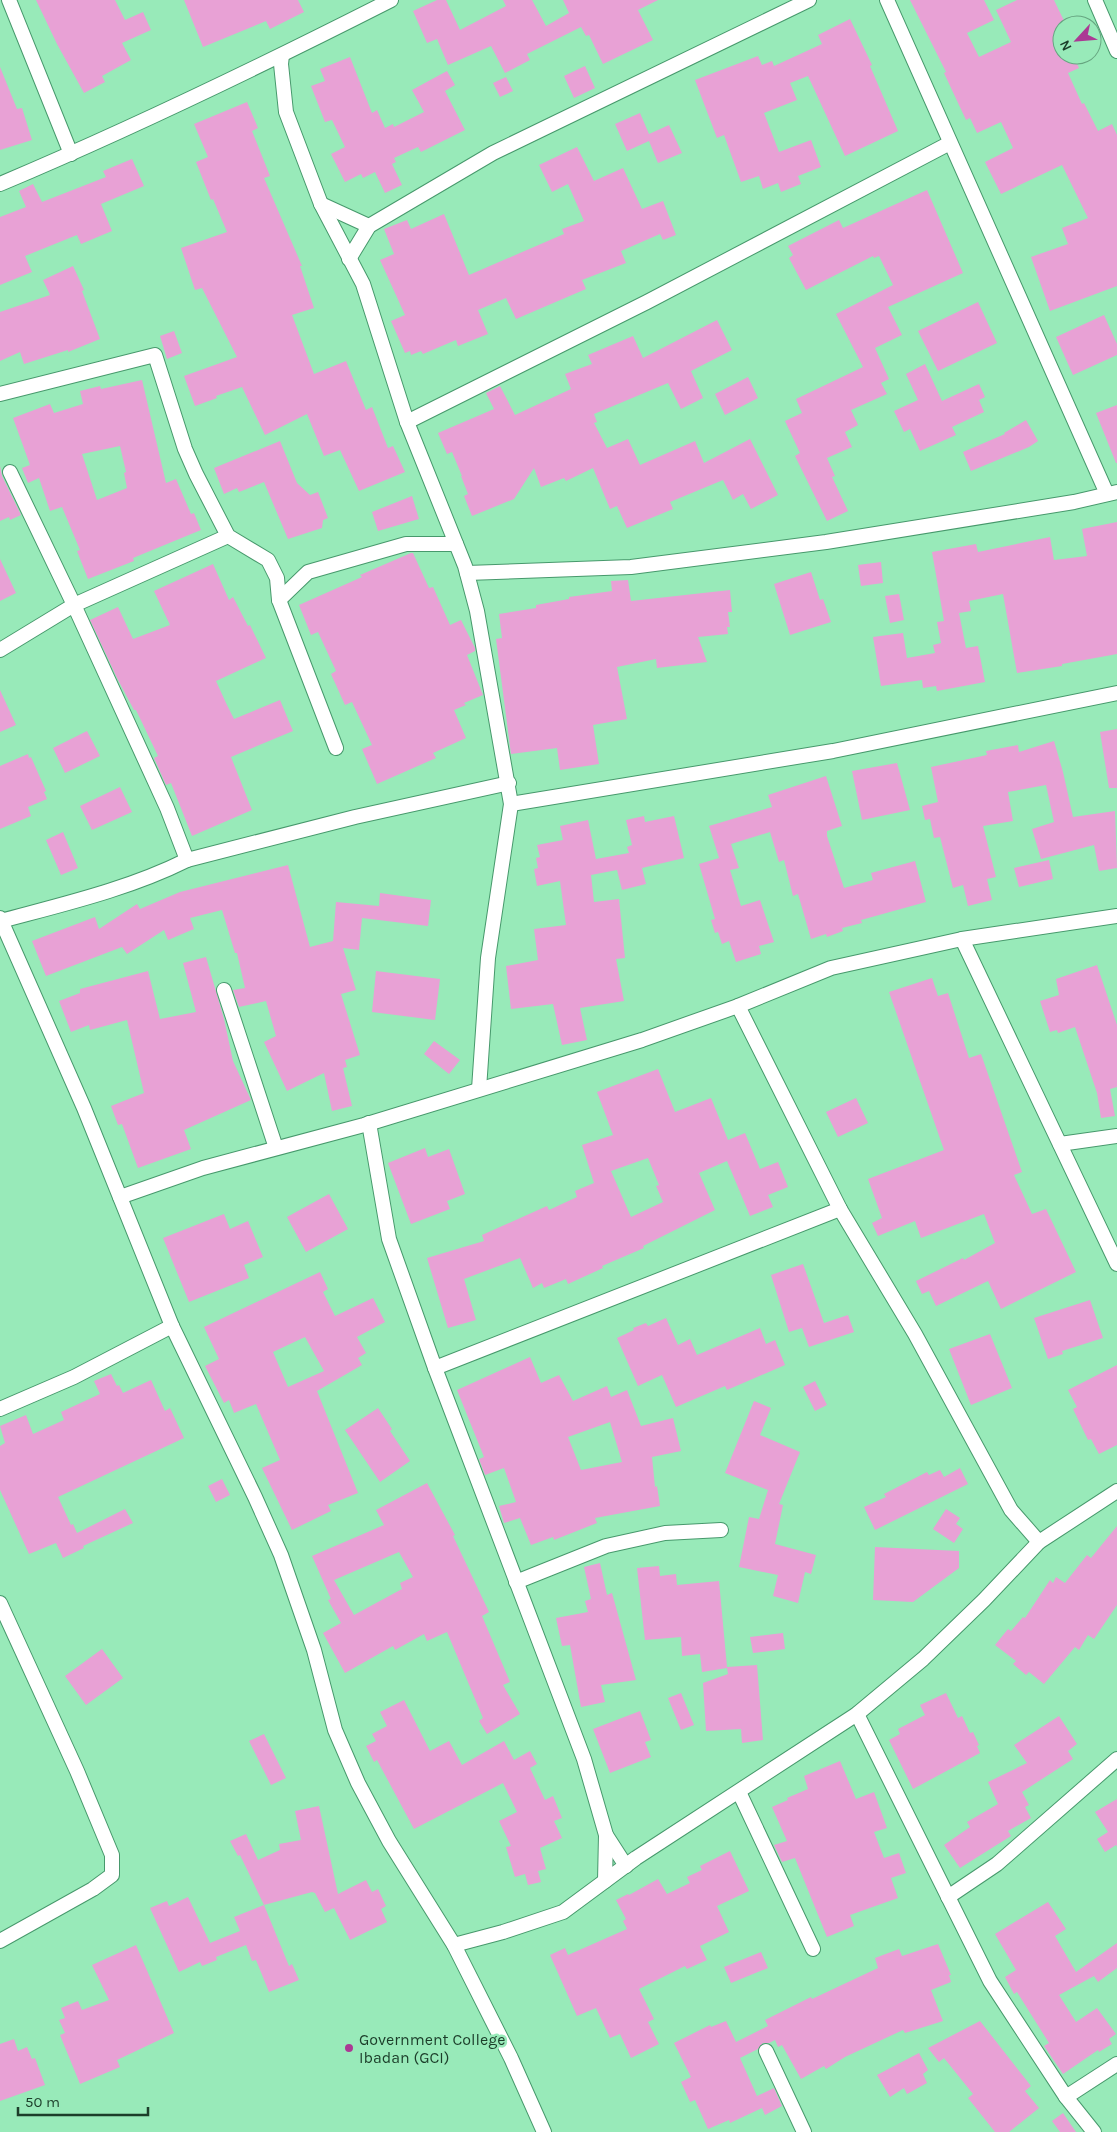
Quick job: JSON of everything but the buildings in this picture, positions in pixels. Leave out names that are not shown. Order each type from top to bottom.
[{"type":"street","points":[[9,0],[71,154]]},
{"type":"street","points":[[0,184],[71,154],[282,55],[391,0]]},
{"type":"street","points":[[349,259],[369,226],[493,153],[808,0]]},
{"type":"street","points":[[467,573],[631,567],[826,542],[1074,502],[1112,493],[950,143],[887,0]]},
{"type":"street","points":[[1095,0],[1117,51]]},
{"type":"street","points":[[282,55],[281,64],[286,112],[321,204],[363,284],[407,422],[467,573],[477,611],[512,804],[488,958],[479,1089]]},
{"type":"street","points":[[407,422],[647,302],[950,143]]},
{"type":"street","points":[[321,204],[369,226]]},
{"type":"street","points":[[0,394],[155,355],[185,450],[228,536],[268,560],[277,578],[279,600],[336,748]]},
{"type":"street","points":[[10,472],[74,604],[167,808],[187,860]]},
{"type":"street","points":[[0,650],[74,604],[228,536]]},
{"type":"street","points":[[279,600],[308,572],[406,544],[456,544]]},
{"type":"street","points":[[512,804],[833,751],[1117,693]]},
{"type":"street","points":[[509,784],[355,817],[187,860],[155,876],[75,901],[1,919],[84,1108],[172,1326],[281,1555],[314,1650],[335,1730],[358,1783],[389,1841],[454,1945],[511,2058],[544,2132]]},
{"type":"street","points":[[120,1197],[203,1168],[369,1123],[642,1040],[738,1006],[832,968],[962,939],[1117,916]]},
{"type":"street","points":[[962,939],[1117,1264]]},
{"type":"street","points":[[224,990],[276,1148]]},
{"type":"street","points":[[738,1006],[840,1209],[915,1334],[1011,1510],[1039,1542]]},
{"type":"street","points":[[369,1123],[389,1239],[435,1368],[584,1758],[606,1836],[605,1881]]},
{"type":"street","points":[[1060,1144],[1117,1136]]},
{"type":"street","points":[[435,1368],[840,1209]]},
{"type":"street","points":[[0,1409],[74,1376],[172,1326]]},
{"type":"street","points":[[454,1945],[503,1932],[563,1912],[626,1866],[857,1714],[923,1659],[984,1600],[1039,1542],[1117,1491]]},
{"type":"street","points":[[516,1582],[606,1546],[665,1533],[721,1530]]},
{"type":"street","points":[[0,1603],[77,1771],[112,1855],[112,1875],[93,1889],[0,1941]]},
{"type":"street","points":[[857,1714],[990,1981],[1066,2098],[1094,2132]]},
{"type":"street","points":[[948,1897],[997,1864],[1117,1759]]},
{"type":"street","points":[[739,1792],[813,1948]]},
{"type":"street","points":[[606,1836],[626,1866]]},
{"type":"street","points":[[766,2051],[804,2132]]},
{"type":"street","points":[[1066,2098],[1117,2064]]},
{"type":"place","name":"Government College Ibadan (GCI)","points":[[349,2048]]}]
